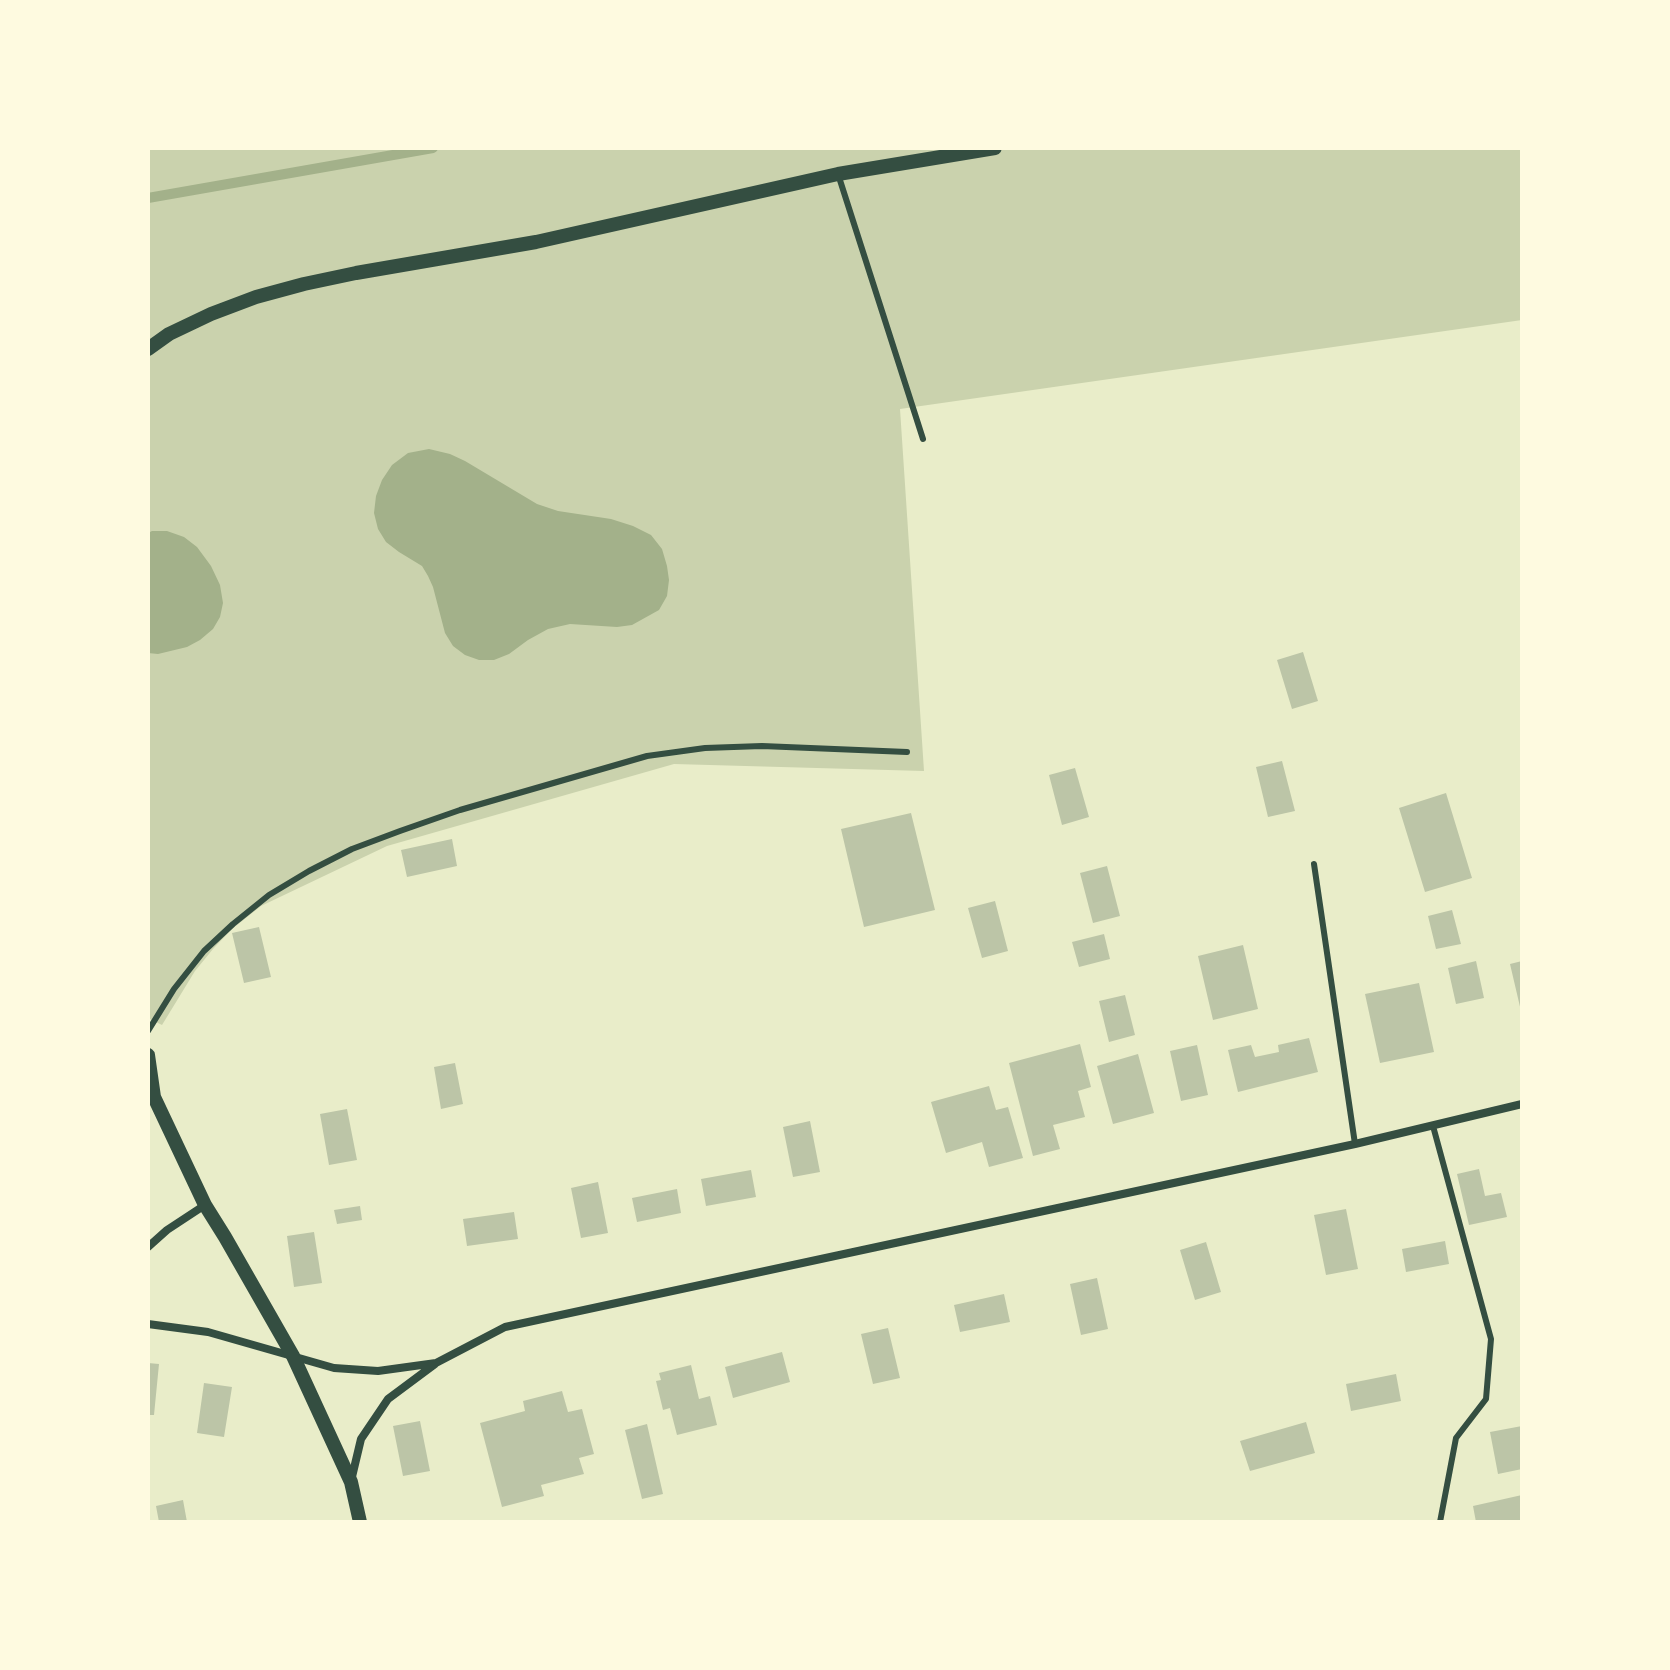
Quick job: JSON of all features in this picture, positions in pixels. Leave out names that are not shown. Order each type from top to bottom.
[{"type":"street","points":[[148,349],[169,334],[211,314],[304,284],[536,242],[838,174],[995,148]]},
{"type":"street","points":[[148,1055],[154,1097],[205,1205],[293,1356],[351,1482],[360,1522]]},
{"type":"street","points":[[351,1482],[361,1439],[388,1399],[436,1363],[505,1327],[1355,1144],[1522,1104]]},
{"type":"street","points":[[148,1247],[167,1230],[205,1205]]},
{"type":"street","points":[[148,1324],[208,1332],[334,1368],[378,1371],[436,1363]]},
{"type":"lane","points":[[838,174],[923,439]]},
{"type":"lane","points":[[148,1031],[174,989],[204,951],[269,895],[352,849],[400,831],[460,810],[647,756],[705,748],[762,746],[907,752]]},
{"type":"lane","points":[[1314,864],[1355,1144]]},
{"type":"lane","points":[[1433,1126],[1491,1339],[1486,1399],[1456,1438],[1440,1522]]},
{"type":"shaded area","points":[[148,148],[1522,148],[1522,320],[900,409],[924,771],[674,764],[387,846],[261,906],[232,929],[195,971],[162,1025],[148,1018]]},
{"type":"shaded area","points":[[429,449],[465,461],[537,504],[558,511],[611,519],[651,535],[662,549],[669,580],[667,596],[659,610],[632,625],[570,624],[548,629],[494,660],[479,660],[465,655],[453,646],[445,633],[433,587],[422,566],[386,542],[378,529],[374,513],[382,480],[392,465],[408,453]]},
{"type":"shaded area","points":[[167,531],[184,537],[197,547],[220,585],[223,603],[213,629],[200,640],[187,647],[158,654],[148,653],[148,533]]},
{"type":"building","points":[[1303,652],[1318,701],[1292,709],[1277,660]]},
{"type":"building","points":[[1282,761],[1295,811],[1268,817],[1256,767]]},
{"type":"building","points":[[1075,768],[1089,817],[1062,825],[1049,775]]},
{"type":"building","points":[[1446,793],[1472,878],[1425,892],[1399,808]]},
{"type":"building","points":[[911,813],[935,910],[864,927],[841,829]]},
{"type":"building","points":[[452,839],[457,866],[407,877],[401,850]]},
{"type":"building","points":[[1107,866],[1120,916],[1093,923],[1080,873]]},
{"type":"building","points":[[995,901],[1008,951],[982,958],[968,908]]},
{"type":"building","points":[[1452,910],[1461,944],[1436,949],[1428,916]]},
{"type":"building","points":[[259,927],[271,977],[244,983],[232,933]]},
{"type":"building","points":[[1104,934],[1110,959],[1079,967],[1072,942]]},
{"type":"building","points":[[1243,945],[1258,1009],[1213,1020],[1198,956]]},
{"type":"building","points":[[1476,961],[1484,998],[1456,1004],[1448,968]]},
{"type":"building","points":[[1522,961],[1522,1011],[1521,1011],[1510,964]]},
{"type":"building","points":[[1419,983],[1434,1052],[1380,1063],[1365,994]]},
{"type":"building","points":[[1125,995],[1135,1035],[1109,1042],[1099,1001]]},
{"type":"building","points":[[1309,1038],[1318,1072],[1238,1092],[1228,1050],[1251,1045],[1255,1057],[1279,1052],[1278,1045]]},
{"type":"building","points":[[1080,1044],[1091,1087],[1078,1091],[1085,1117],[1053,1125],[1060,1149],[1033,1156],[1009,1063]]},
{"type":"building","points":[[1197,1045],[1208,1095],[1181,1101],[1170,1051]]},
{"type":"building","points":[[1138,1054],[1154,1113],[1113,1124],[1097,1066]]},
{"type":"building","points":[[455,1063],[463,1104],[441,1109],[434,1067]]},
{"type":"building","points":[[989,1086],[996,1110],[1008,1107],[1023,1158],[989,1167],[982,1142],[946,1153],[931,1102]]},
{"type":"building","points":[[347,1109],[357,1160],[329,1165],[320,1114]]},
{"type":"building","points":[[810,1121],[820,1172],[793,1177],[783,1127]]},
{"type":"building","points":[[1479,1169],[1485,1196],[1501,1193],[1507,1217],[1469,1225],[1457,1174]]},
{"type":"building","points":[[751,1170],[756,1197],[706,1206],[701,1179]]},
{"type":"building","points":[[598,1182],[608,1233],[581,1238],[571,1188]]},
{"type":"building","points":[[677,1189],[681,1213],[637,1222],[632,1198]]},
{"type":"building","points":[[360,1206],[362,1220],[337,1224],[334,1210]]},
{"type":"building","points":[[1346,1209],[1358,1269],[1326,1275],[1314,1215]]},
{"type":"building","points":[[514,1212],[518,1239],[467,1246],[463,1219]]},
{"type":"building","points":[[314,1232],[322,1283],[294,1287],[287,1236]]},
{"type":"building","points":[[1445,1241],[1449,1264],[1406,1272],[1402,1249]]},
{"type":"building","points":[[1206,1242],[1221,1292],[1195,1300],[1180,1250]]},
{"type":"building","points":[[1097,1278],[1108,1329],[1081,1335],[1070,1284]]},
{"type":"building","points":[[1004,1294],[1010,1322],[960,1332],[954,1305]]},
{"type":"building","points":[[888,1328],[900,1378],[873,1384],[861,1334]]},
{"type":"building","points":[[782,1352],[790,1382],[733,1398],[725,1367]]},
{"type":"building","points":[[148,1363],[159,1364],[154,1415],[148,1415]]},
{"type":"building","points":[[691,1365],[699,1399],[710,1396],[717,1425],[677,1435],[670,1408],[663,1410],[656,1381],[661,1380],[659,1373]]},
{"type":"building","points":[[1396,1374],[1401,1401],[1351,1411],[1346,1384]]},
{"type":"building","points":[[204,1383],[232,1387],[224,1437],[197,1433]]},
{"type":"building","points":[[562,1391],[568,1412],[582,1409],[594,1454],[579,1458],[584,1474],[541,1485],[544,1496],[502,1507],[480,1423],[525,1411],[523,1401]]},
{"type":"building","points":[[420,1421],[430,1471],[403,1476],[393,1426]]},
{"type":"building","points":[[1306,1422],[1315,1453],[1250,1471],[1240,1441]]},
{"type":"building","points":[[647,1424],[663,1494],[642,1499],[625,1430]]},
{"type":"building","points":[[1522,1426],[1522,1469],[1498,1474],[1490,1432]]},
{"type":"building","points":[[1522,1495],[1522,1522],[1476,1522],[1473,1506]]},
{"type":"building","points":[[183,1500],[187,1522],[159,1522],[156,1506]]},
{"type":"waterway","points":[[148,198],[433,148]]}]
